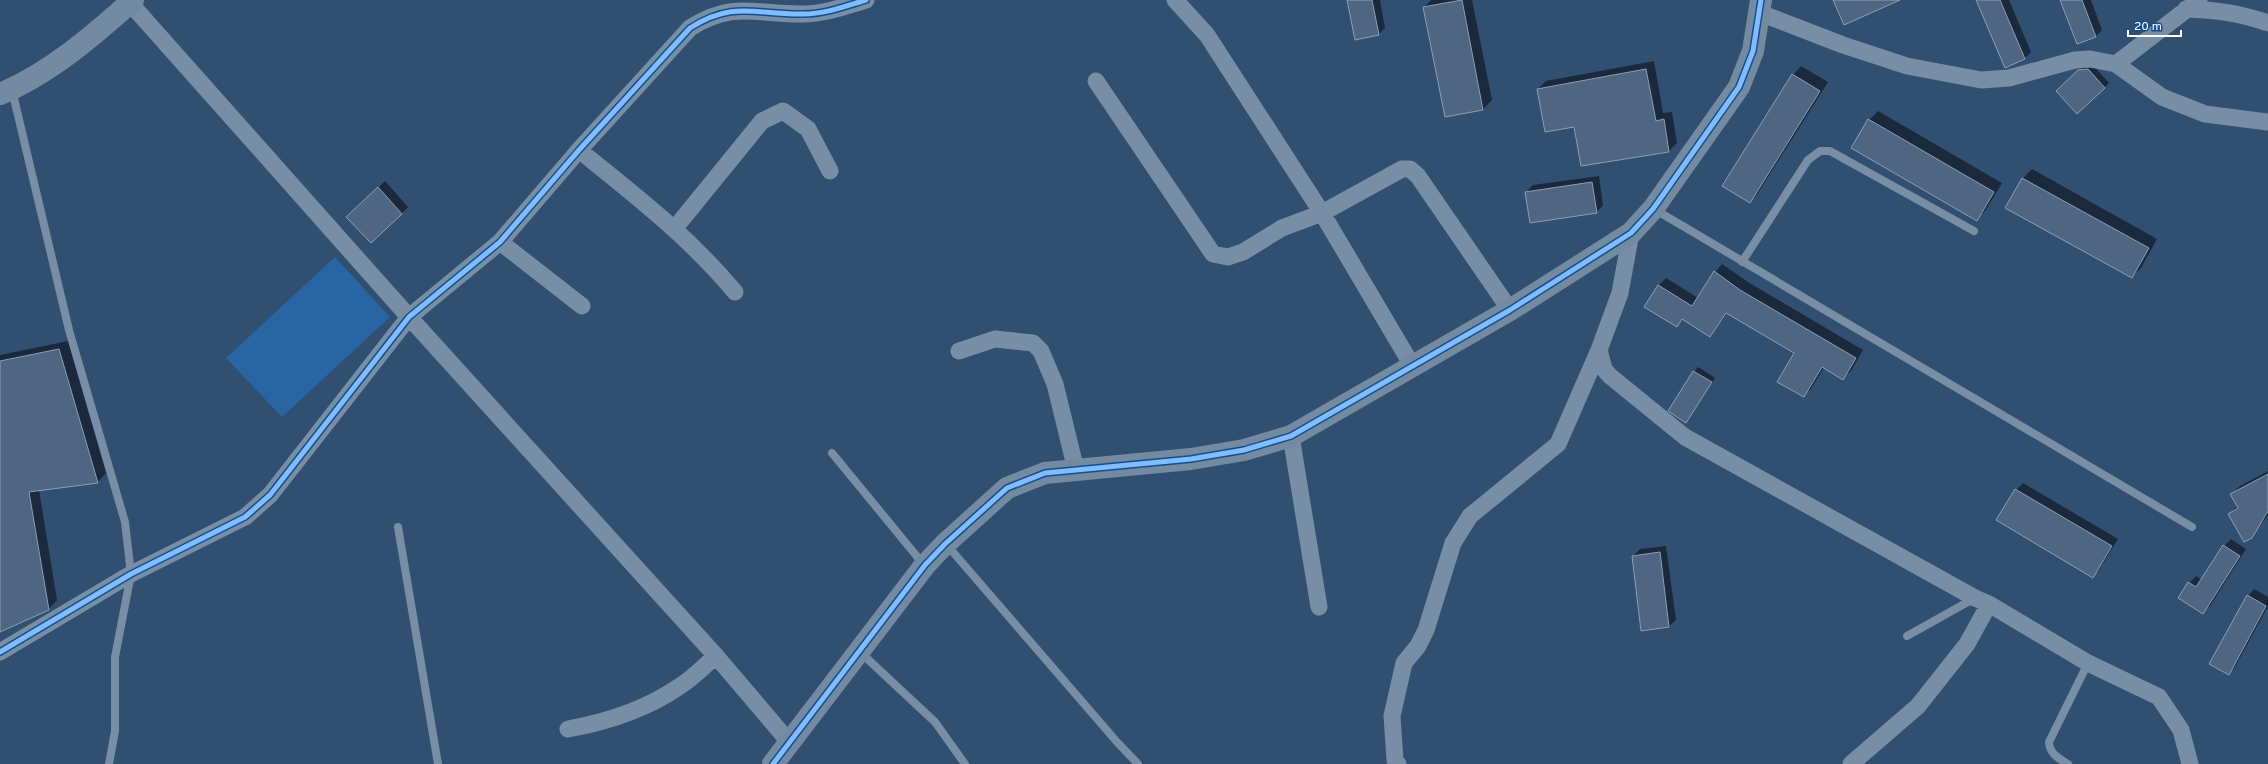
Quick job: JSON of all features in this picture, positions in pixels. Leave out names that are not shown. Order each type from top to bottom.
[{"type":"street","points":[[0,652],[131,574],[244,517],[270,495],[410,317],[500,242],[579,150],[690,28],[707,17],[738,8],[783,14],[805,14],[834,10],[866,0]]},
{"type":"street","points":[[1175,0],[1208,35],[1322,213],[1413,367]]},
{"type":"street","points":[[6,92],[57,61],[131,1],[410,317],[716,656],[790,743]]},
{"type":"street","points":[[2116,64],[2190,3],[2268,23]]},
{"type":"street","points":[[773,764],[925,565],[945,544],[1007,488],[1045,473],[1192,458],[1244,450],[1291,436],[1510,310],[1631,233],[1654,209],[1739,87],[1753,51],[1760,7],[1843,45],[1907,66],[1981,80],[2010,78],[2075,60],[2090,59],[2116,64],[2162,97],[2205,114],[2268,122]]},
{"type":"street","points":[[1096,81],[1213,254],[1228,257],[1243,252],[1282,228],[1322,213],[1402,169],[1410,169],[1418,176],[1510,310]]},
{"type":"street","points":[[675,228],[762,121],[783,111],[808,129],[830,171]]},
{"type":"street","points":[[579,150],[675,228],[708,260],[735,292]]},
{"type":"street","points":[[1398,764],[1395,760],[1392,716],[1404,663],[1418,646],[1426,630],[1453,543],[1470,516],[1558,444],[1600,350],[1620,293],[1631,233]]},
{"type":"street","points":[[500,242],[582,306]]},
{"type":"street","points":[[959,351],[995,339],[1033,343],[1041,351],[1055,384],[1076,470]]},
{"type":"street","points":[[1600,350],[1604,369],[1610,376],[1685,437],[1982,601],[2088,663],[2159,697],[2181,730],[2190,764]]},
{"type":"street","points":[[1291,436],[1319,607]]},
{"type":"street","points":[[1851,764],[1918,706],[1967,644],[1982,601]]},
{"type":"street","points":[[568,729],[595,724],[651,704],[681,686],[716,656]]},
{"type":"lane","points":[[6,92],[69,330],[125,522],[131,574],[116,657],[115,731],[109,764]]},
{"type":"lane","points":[[1742,262],[1808,160],[1820,151],[1830,151],[1974,231]]},
{"type":"lane","points":[[1654,209],[2192,527]]},
{"type":"lane","points":[[832,453],[925,565]]},
{"type":"lane","points":[[398,527],[438,764]]},
{"type":"lane","points":[[945,544],[1117,742],[1138,764]]},
{"type":"lane","points":[[1907,636],[1982,601]]},
{"type":"lane","points":[[860,652],[934,722],[965,764]]},
{"type":"lane","points":[[2068,764],[2055,755],[2050,749],[2049,742],[2088,663]]},
{"type":"shaded area","points":[[335,257],[390,317],[282,417],[226,358]]},
{"type":"building","points":[[1347,0],[1372,0],[1379,35],[1355,40]]},
{"type":"building","points":[[1462,0],[1483,110],[1445,117],[1423,7]]},
{"type":"building","points":[[1833,0],[1900,0],[1844,25]]},
{"type":"building","points":[[1976,0],[2000,0],[2025,59],[2005,68]]},
{"type":"building","points":[[2060,0],[2082,0],[2096,37],[2077,44]]},
{"type":"building","points":[[1646,69],[1656,121],[1664,119],[1669,152],[1581,166],[1574,127],[1545,132],[1537,89]]},
{"type":"building","points":[[2088,69],[2105,88],[2077,114],[2056,91],[2078,70]]},
{"type":"building","points":[[1792,74],[1820,91],[1750,203],[1722,186]]},
{"type":"building","points":[[1868,119],[1994,192],[1977,221],[1851,148]]},
{"type":"building","points":[[2022,178],[2149,248],[2132,278],[2005,208]]},
{"type":"building","points":[[1592,182],[1597,213],[1530,223],[1525,192]]},
{"type":"building","points":[[378,187],[402,214],[371,243],[346,217]]},
{"type":"building","points":[[1714,271],[1740,290],[1856,358],[1843,380],[1822,367],[1804,397],[1777,382],[1794,353],[1726,313],[1710,337],[1682,319],[1677,327],[1644,307],[1658,285],[1692,306]]},
{"type":"building","points":[[59,349],[98,483],[29,492],[49,610],[0,632],[0,361]]},
{"type":"building","points":[[1693,371],[1712,382],[1686,423],[1668,411]]},
{"type":"building","points":[[2268,474],[2268,511],[2252,538],[2244,542],[2228,514],[2238,508],[2230,494]]},
{"type":"building","points":[[2015,489],[2112,546],[2093,578],[1996,520]]},
{"type":"building","points":[[2223,545],[2240,556],[2203,614],[2178,598],[2188,582],[2196,587]]},
{"type":"building","points":[[1660,552],[1669,627],[1641,631],[1632,556]]},
{"type":"building","points":[[2247,595],[2266,606],[2229,675],[2209,664]]},
{"type":"cycle path","points":[[0,652],[131,574],[245,517],[270,495],[409,317],[500,242],[579,150],[690,28],[706,19],[720,14],[745,11],[811,14],[866,0]]},
{"type":"cycle path","points":[[773,764],[925,565],[945,544],[1007,488],[1045,473],[1191,459],[1244,450],[1291,436],[1510,310],[1631,233],[1653,209],[1739,87],[1753,51],[1761,0]]}]
